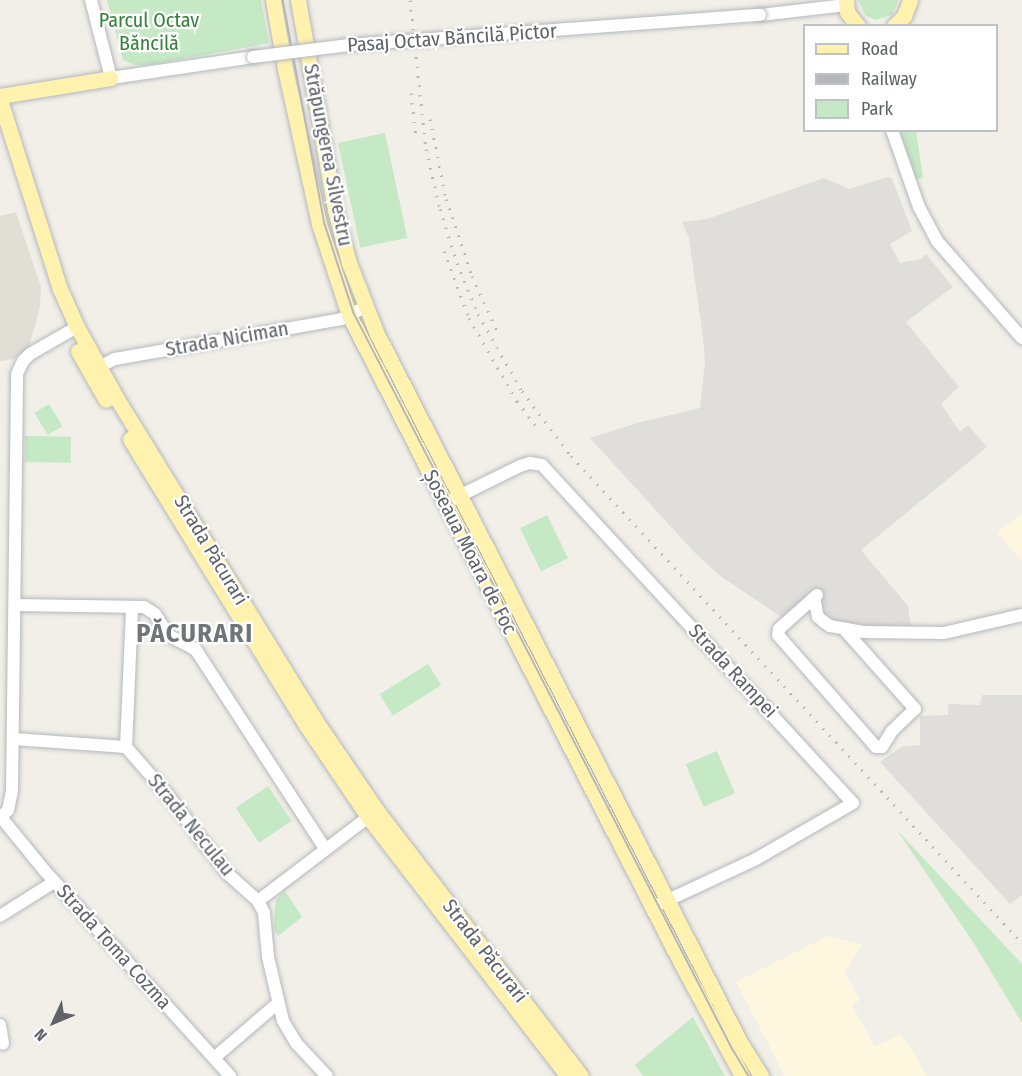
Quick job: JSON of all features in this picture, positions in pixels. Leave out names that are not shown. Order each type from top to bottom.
[{"type":"main road","name":"Șoseaua Moara de Foc","points":[[273,0],[319,224],[349,315],[586,773],[653,908],[742,1076]]},
{"type":"main road","name":"Străpungerea Silvestru","points":[[298,0],[335,210],[349,263],[366,307]]},
{"type":"main road","points":[[896,24],[904,16],[910,0]]},
{"type":"main road","points":[[0,98],[111,78]]},
{"type":"main road","name":"Strada Păcurari","points":[[0,98],[72,330]]},
{"type":"main road","name":"Strada Păcurari","points":[[0,132],[47,280],[94,370],[373,814],[568,1076]]},
{"type":"main road","name":"Șoseaua Moara de Foc","points":[[366,307],[391,364],[669,900],[740,1042],[761,1076]]},
{"type":"main road","name":"Strada Păcurari","points":[[373,814],[581,1076]]},
{"type":"street","points":[[91,0],[111,78]]},
{"type":"street","name":"Pasaj Octav Băncilă Pictor","points":[[111,78],[349,45],[760,15],[851,15]]},
{"type":"street","points":[[893,132],[919,207],[937,241],[1022,338]]},
{"type":"street","name":"Strada Niciman","points":[[94,370],[115,359],[270,332],[349,315],[366,307]]},
{"type":"street","points":[[0,817],[8,810],[11,800],[14,739],[17,374],[22,361],[30,354],[72,330]]},
{"type":"street","name":"Strada Rampei","points":[[444,502],[520,466],[530,463],[542,465],[853,803],[756,859],[669,900]]},
{"type":"street","points":[[844,629],[915,709],[892,731],[882,747],[876,747],[778,635],[779,628],[815,597],[818,617],[830,626],[862,632],[944,633],[1022,615]]},
{"type":"street","points":[[15,605],[132,607],[144,608],[155,614],[168,635],[196,650],[325,849]]},
{"type":"street","points":[[14,739],[126,747],[132,607]]},
{"type":"street","name":"Strada Neculau","points":[[126,747],[166,793],[228,874],[258,901]]},
{"type":"street","points":[[327,1076],[289,1033],[278,1003],[268,957],[264,913],[258,901],[373,814]]},
{"type":"street","name":"Strada Toma Cozma","points":[[0,817],[54,882],[230,1076]]},
{"type":"street","points":[[0,916],[54,882]]},
{"type":"street","points":[[653,908],[669,900]]},
{"type":"street","points":[[214,1058],[278,1003]]},
{"type":"street","points":[[0,1025],[3,1044]]},
{"type":"street","points":[[740,1042],[755,1076]]},
{"type":"shaded area","points":[[888,177],[892,178],[912,231],[890,244],[900,263],[921,259],[926,254],[953,287],[906,322],[959,387],[941,404],[960,432],[968,425],[987,447],[861,550],[908,606],[911,627],[857,626],[838,623],[823,612],[820,606],[783,618],[719,575],[693,551],[590,438],[637,423],[700,408],[705,361],[703,338],[689,238],[682,222],[707,219],[824,178],[849,189]]},
{"type":"shaded area","points":[[16,212],[41,287],[40,307],[29,347],[14,359],[0,361],[0,216]]},
{"type":"shaded area","points":[[1022,513],[1022,561],[997,533]]},
{"type":"shaded area","points":[[982,695],[1022,695],[1022,895],[1010,904],[880,762],[901,747],[920,745],[920,716],[948,715],[948,704],[980,705]]},
{"type":"shaded area","points":[[828,936],[862,945],[845,973],[860,1000],[852,1005],[875,1047],[899,1035],[909,1045],[927,1076],[785,1076],[736,982]]},
{"type":"green space","name":"Parcul Octav Băncilă","points":[[107,0],[261,0],[269,43],[149,65],[135,65],[123,60]]},
{"type":"green space","points":[[858,0],[898,0],[892,15],[875,20],[865,15]]},
{"type":"green space","points":[[900,132],[916,132],[923,178],[916,179]]},
{"type":"green space","points":[[385,133],[407,238],[360,248],[338,143]]},
{"type":"green space","points":[[49,404],[62,426],[48,435],[34,413]]},
{"type":"green space","points":[[25,436],[71,437],[71,463],[25,462]]},
{"type":"green space","points":[[547,515],[568,558],[541,571],[520,528]]},
{"type":"green space","points":[[428,664],[441,685],[393,715],[380,694]]},
{"type":"green space","points":[[717,751],[735,793],[704,807],[686,764]]},
{"type":"green space","points":[[268,786],[291,821],[259,843],[236,808]]},
{"type":"green space","points":[[897,830],[1022,964],[1022,1023],[975,945]]},
{"type":"green space","points":[[285,891],[302,917],[278,936],[274,929],[275,905],[277,898]]},
{"type":"green space","points":[[693,1017],[725,1076],[643,1076],[635,1065]]},
{"type":"tram line","points":[[283,0],[325,224],[354,313],[732,1048],[749,1076]]},
{"type":"railway","points":[[410,0],[426,149],[440,209],[457,263],[478,314],[522,391],[571,456],[1022,943]]},
{"type":"railway","points":[[411,93],[416,137]]},
{"type":"railway","points":[[430,119],[446,199],[472,276],[498,333]]},
{"type":"railway","points":[[444,251],[469,318],[517,401],[539,430]]},
{"type":"district","name":"PĂCURARI","points":[[195,634]]}]
